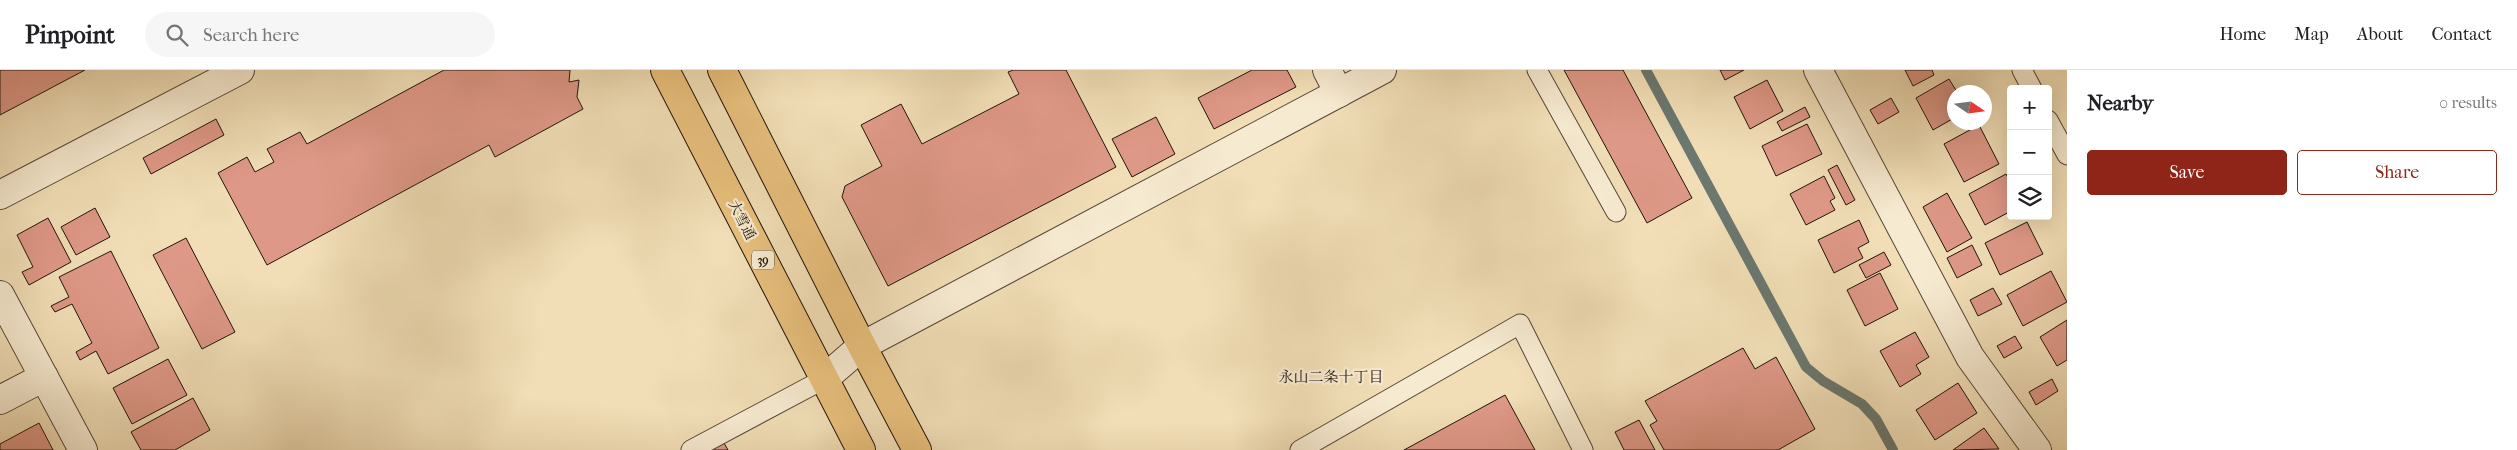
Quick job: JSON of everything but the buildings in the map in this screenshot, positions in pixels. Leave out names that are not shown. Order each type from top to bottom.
[{"type":"highway","name":"大雪通","points":[[665,70],[862,450]]},
{"type":"highway","points":[[722,70],[917,450]]},
{"type":"street","points":[[0,195],[240,70]]},
{"type":"street","points":[[824,379],[862,346],[1333,81],[1382,70]]},
{"type":"street","points":[[1818,70],[1970,357],[2037,450]]},
{"type":"street","points":[[0,295],[83,450]]},
{"type":"street","points":[[0,400],[44,377]]},
{"type":"lane","points":[[1537,70],[1616,212]]},
{"type":"lane","points":[[2022,70],[2030,85]]},
{"type":"lane","points":[[2052,127],[2067,155]]},
{"type":"lane","points":[[1300,450],[1520,324],[1583,450]]},
{"type":"lane","points":[[691,450],[824,379]]},
{"type":"waterway","points":[[1646,70],[1806,367],[1823,381],[1862,404],[1876,419],[1893,450]]},
{"type":"district","name":"永山二条十丁目","points":[[1331,377]]}]
